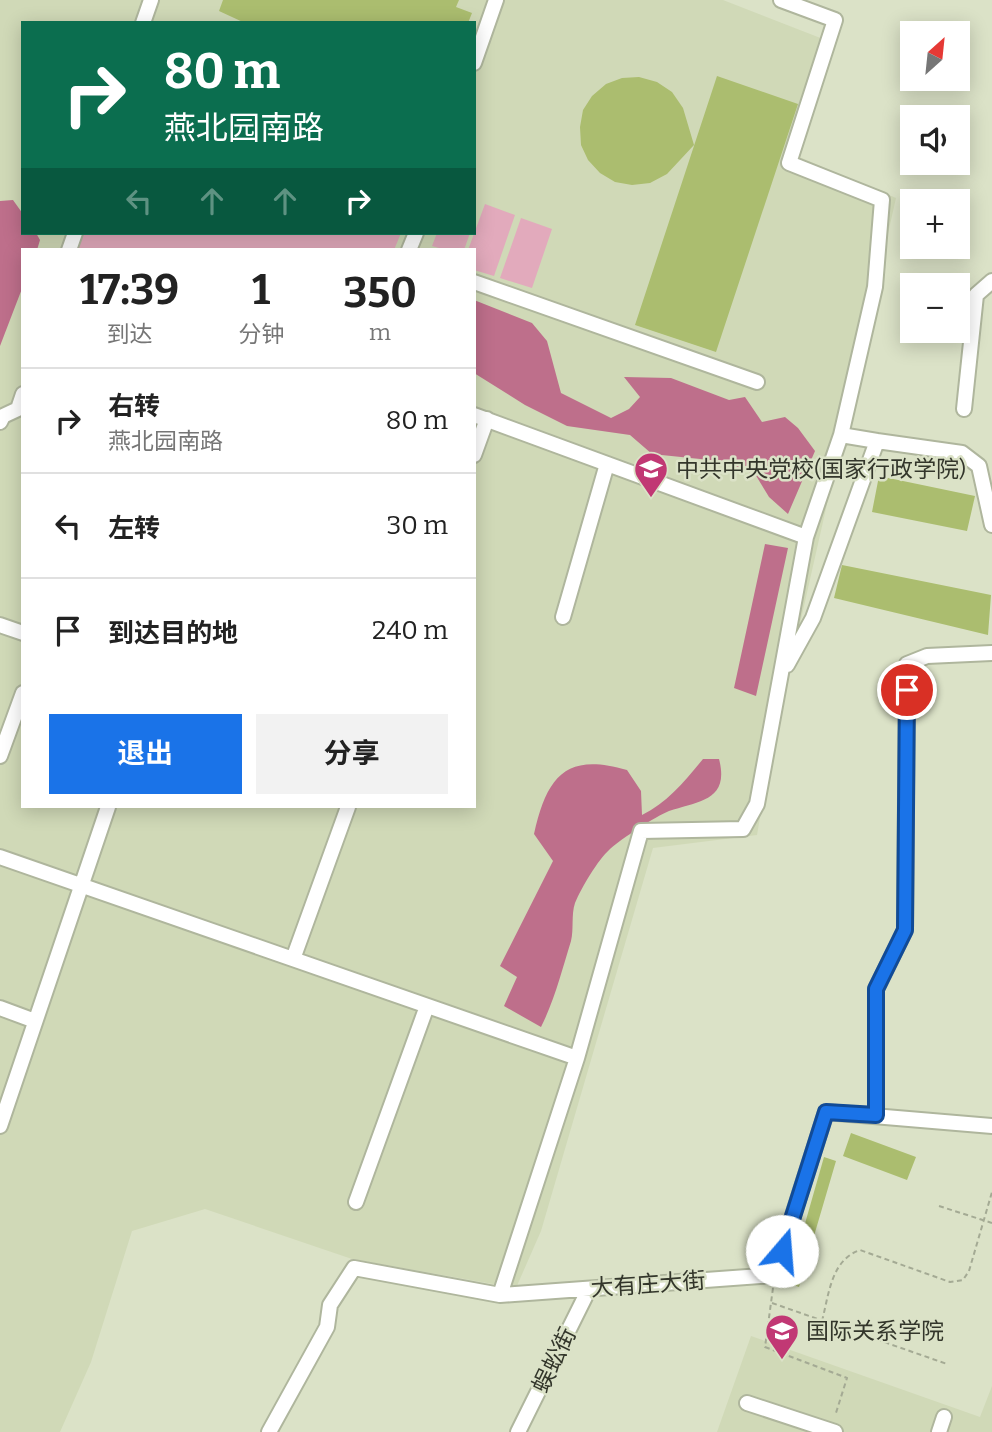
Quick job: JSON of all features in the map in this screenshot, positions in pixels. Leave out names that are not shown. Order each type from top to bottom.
[{"type":"street","points":[[145,21],[151,0]]},
{"type":"street","points":[[476,57],[496,0]]},
{"type":"street","points":[[499,1295],[577,1058],[641,831],[744,829],[757,804],[806,537],[841,435],[875,287],[882,200],[789,163],[835,20],[781,0]]},
{"type":"street","points":[[964,409],[976,295],[992,281]]},
{"type":"street","points":[[476,283],[757,382]]},
{"type":"street","points":[[1,418],[20,410]]},
{"type":"street","points":[[476,444],[481,417],[806,537]]},
{"type":"street","points":[[841,435],[962,453],[979,466],[992,525]]},
{"type":"street","points":[[780,679],[813,618],[877,441]]},
{"type":"street","points":[[563,617],[607,464]]},
{"type":"street","points":[[0,625],[21,632]]},
{"type":"street","points":[[876,1115],[876,989],[905,930],[907,664],[927,656],[992,653]]},
{"type":"street","points":[[0,756],[21,698]]},
{"type":"street","points":[[0,1126],[108,808]]},
{"type":"street","points":[[293,959],[348,808]]},
{"type":"street","points":[[0,857],[577,1058]]},
{"type":"street","points":[[356,1202],[427,1006]]},
{"type":"street","points":[[0,1008],[35,1021]]},
{"type":"street","points":[[774,1275],[826,1112],[992,1126]]},
{"type":"street","name":"大有庄大街","points":[[269,1432],[327,1327],[330,1305],[354,1268],[499,1295],[774,1275]]},
{"type":"street","name":"蜈蚣街","points":[[518,1432],[589,1289]]},
{"type":"street","points":[[747,1403],[832,1432]]},
{"type":"street","points":[[939,1432],[944,1417]]},
{"type":"path","points":[[822,1321],[836,1269],[848,1254],[860,1250],[950,1282],[963,1280],[970,1271],[992,1192]]},
{"type":"path","points":[[939,1206],[992,1223]]},
{"type":"path","points":[[774,1275],[765,1347],[847,1378],[832,1432]]},
{"type":"path","points":[[771,1303],[947,1364]]},
{"type":"shaded area","name":"中共中央党校(国家行政学院)","points":[[0,0],[723,0],[823,39],[797,156],[896,198],[772,748],[757,835],[653,848],[541,1231],[516,1288],[352,1259],[205,1209],[132,1231],[91,1362],[60,1432],[0,1432]]},
{"type":"shaded area","points":[[13,200],[21,211],[21,235],[37,235],[40,240],[38,248],[21,248],[21,291],[0,346],[0,201]]},
{"type":"shaded area","points":[[485,204],[515,215],[494,276],[476,271],[476,248],[469,248],[474,235],[476,235]]},
{"type":"shaded area","points":[[521,218],[552,229],[532,288],[500,278]]},
{"type":"shaded area","points":[[80,235],[400,235],[395,248],[76,248]]},
{"type":"shaded area","points":[[436,235],[469,235],[465,248],[432,246]]},
{"type":"shaded area","points":[[476,301],[532,323],[547,341],[561,393],[611,418],[629,409],[640,397],[624,377],[671,378],[729,400],[745,397],[762,422],[785,417],[798,428],[815,451],[788,514],[769,497],[755,474],[710,460],[652,454],[630,435],[567,426],[525,405],[476,374]]},
{"type":"shaded area","points":[[765,544],[788,548],[756,696],[734,688]]},
{"type":"shaded area","points":[[703,759],[719,759],[721,773],[716,791],[709,797],[669,811],[639,828],[610,849],[590,874],[575,903],[571,941],[541,1027],[504,1006],[517,977],[500,966],[553,861],[534,834],[545,797],[553,784],[562,774],[574,767],[589,764],[627,770],[641,791],[642,815],[668,798]]},
{"type":"shaded area","name":"国际关系学院","points":[[751,1336],[980,1417],[992,1386],[992,1432],[717,1432]]},
{"type":"building","points":[[223,0],[459,0],[456,7],[472,13],[469,21],[241,21],[219,11]]},
{"type":"building","points":[[717,76],[798,104],[716,352],[635,325]]},
{"type":"building","points":[[639,77],[657,82],[672,92],[683,108],[694,145],[667,174],[650,183],[632,185],[615,182],[600,173],[588,160],[581,145],[580,127],[583,110],[592,96],[606,84],[622,78]]},
{"type":"building","points":[[879,476],[975,496],[967,531],[872,512]]},
{"type":"building","points":[[842,565],[991,595],[988,635],[834,598]]},
{"type":"building","points":[[851,1133],[916,1157],[907,1180],[843,1156]]},
{"type":"building","points":[[824,1157],[836,1161],[799,1287],[788,1283]]},
{"type":"place","name":"中共中央党校(国家行政学院)","points":[[651,499]]},
{"type":"place","name":"国际关系学院","points":[[782,1361]]},
{"type":"route","points":[[782,1251],[826,1112],[876,1115],[876,989],[905,930],[907,690]]}]
